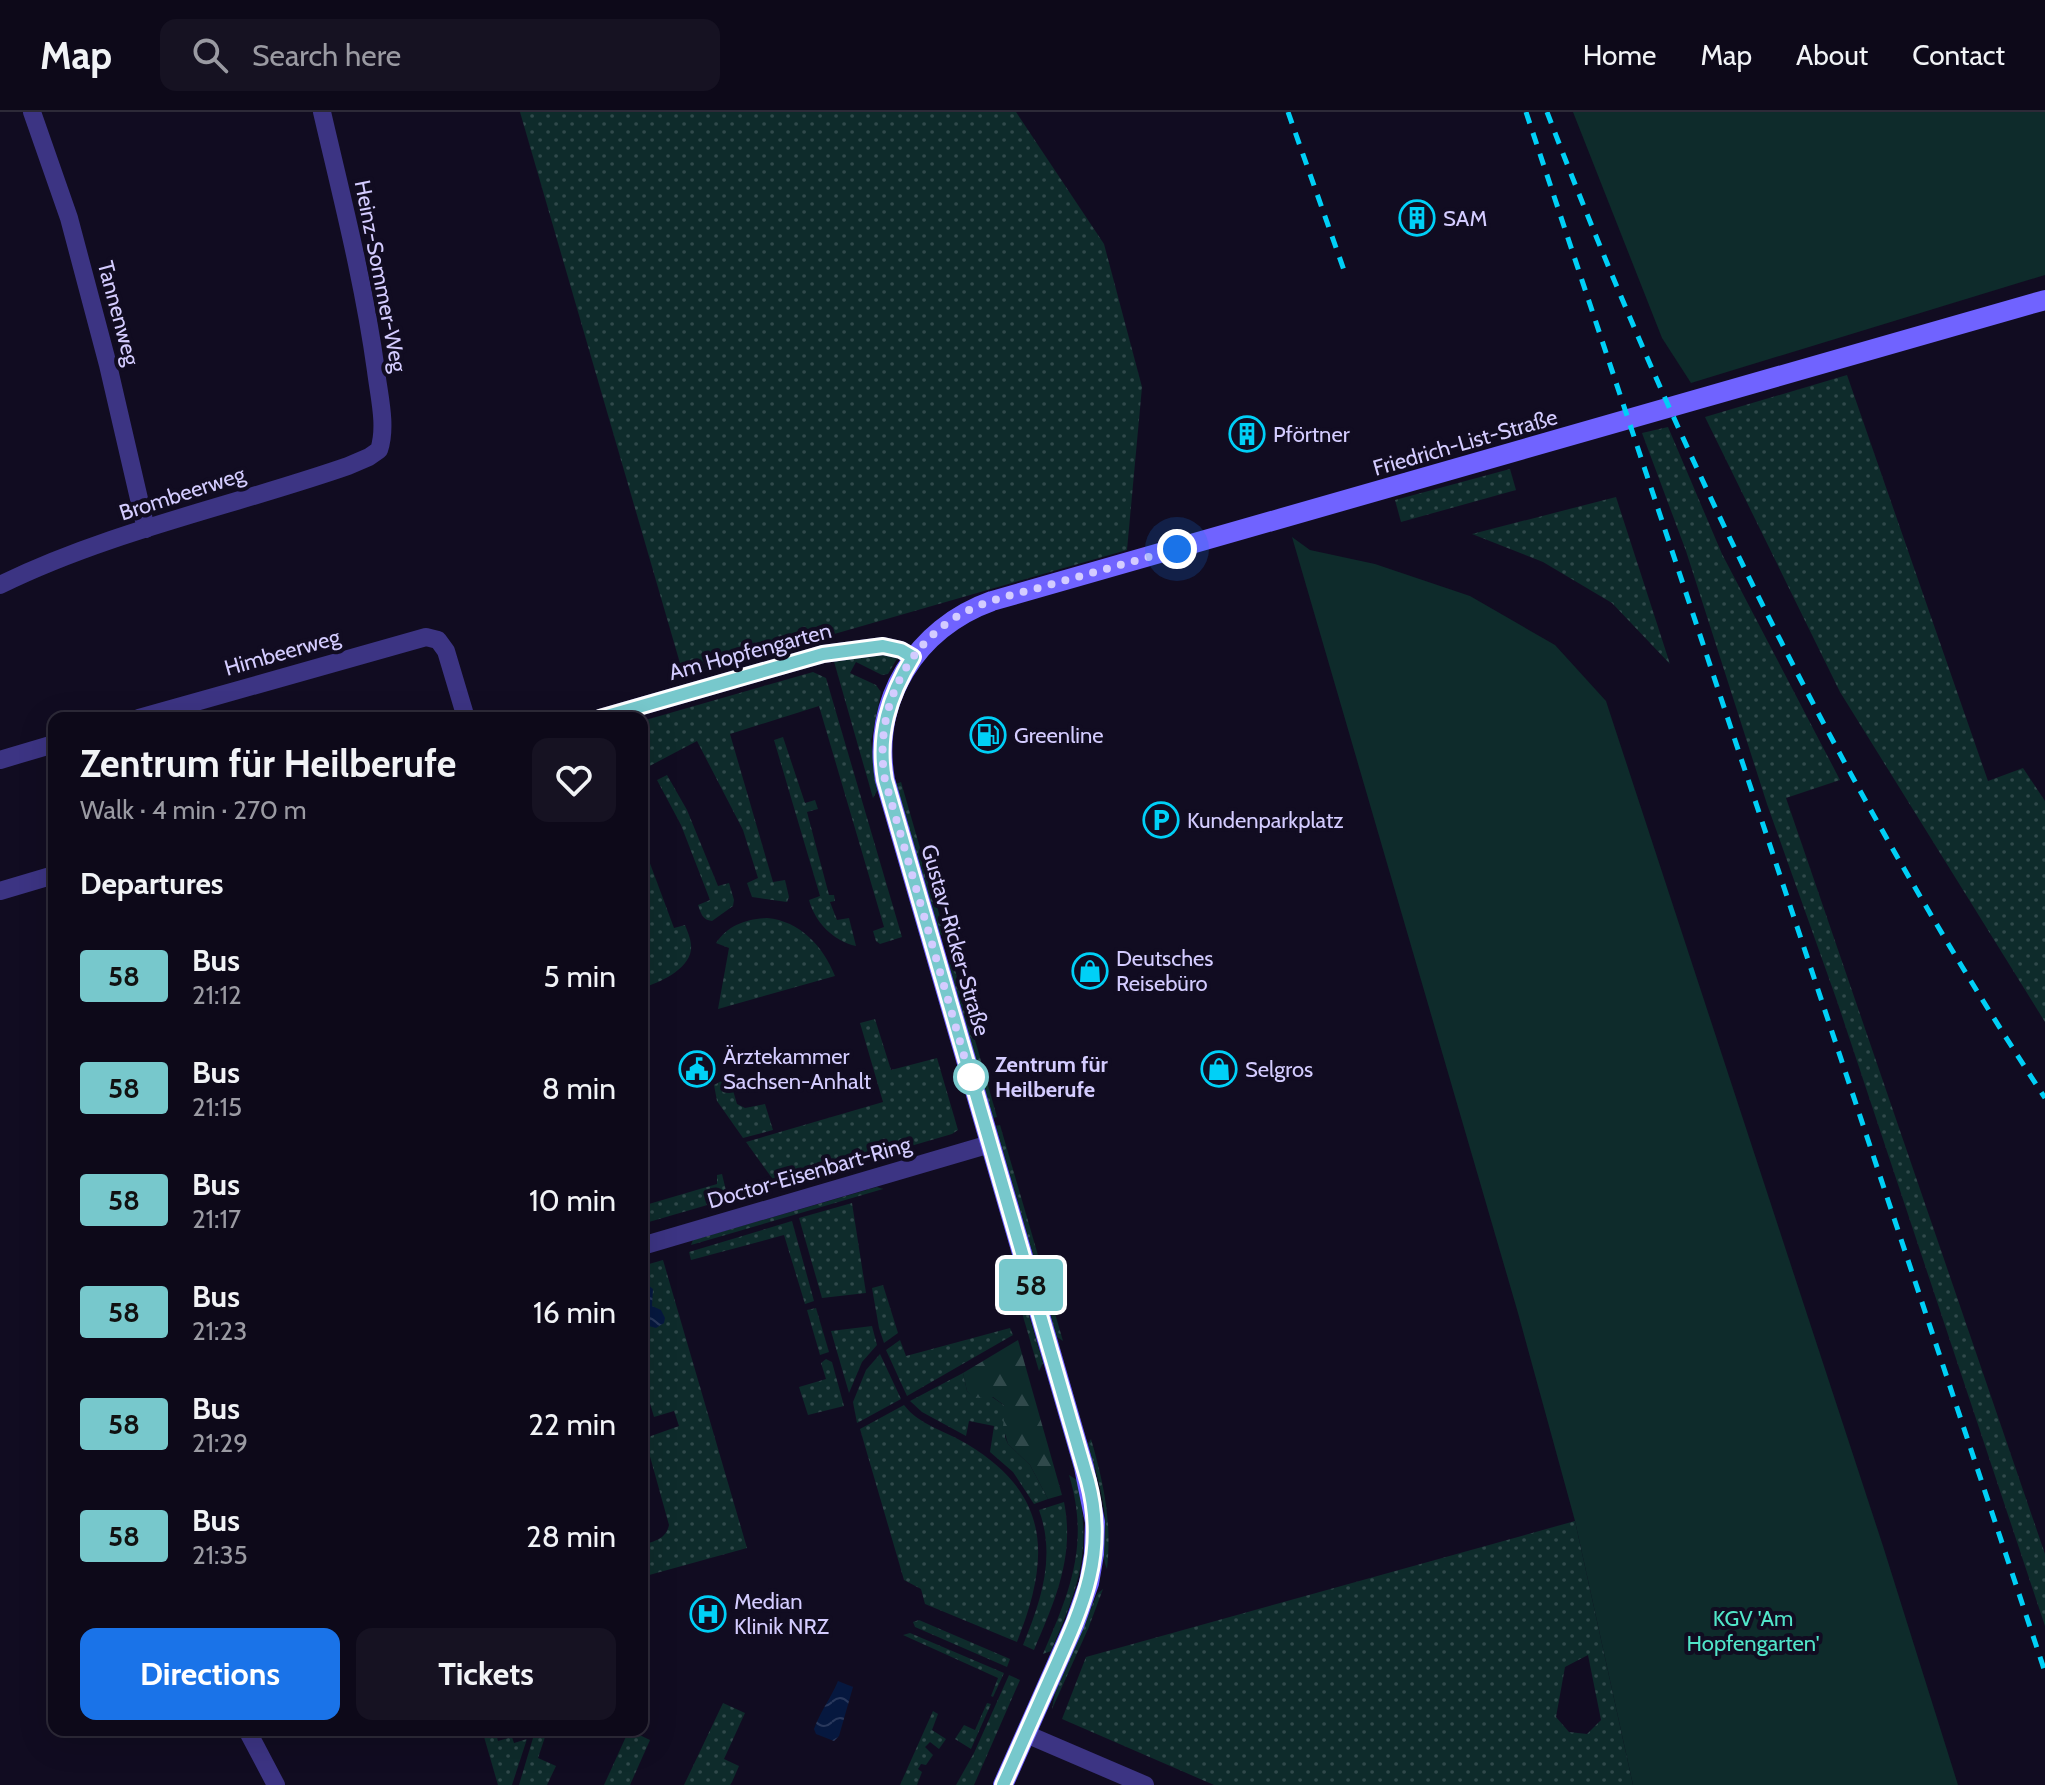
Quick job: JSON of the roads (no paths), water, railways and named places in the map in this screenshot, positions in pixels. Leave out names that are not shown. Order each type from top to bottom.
[{"type":"street","name":"Tannenweg","points":[[32,112],[73,232],[146,529]]},
{"type":"street","name":"Heinz-Sommer-Weg","points":[[322,112],[356,255],[372,343],[382,432],[379,450]]},
{"type":"street","name":"Friedrich-List-Straße","points":[[913,657],[943,626],[965,612],[992,601],[2045,300]]},
{"type":"street","name":"Brombeerweg","points":[[0,585],[55,561],[146,529],[348,466],[379,450]]},
{"type":"street","name":"Himbeerweg","points":[[160,712],[426,637],[438,640],[446,651],[464,712]]},
{"type":"street","name":"Am Hopfengarten","points":[[621,712],[823,654],[883,646],[901,650],[913,657]]},
{"type":"street","name":"Gustav-Ricker-Straße","points":[[913,657],[897,683],[887,712],[883,732],[884,771],[1088,1481],[1095,1522],[1094,1554],[1085,1598],[1003,1785]]},
{"type":"street","points":[[0,760],[48,746]]},
{"type":"street","points":[[0,891],[48,877]]},
{"type":"street","name":"Doctor-Eisenbart-Ring","points":[[648,1244],[990,1144]]},
{"type":"street","points":[[1026,1734],[1145,1785]]},
{"type":"street","points":[[250,1736],[276,1785]]},
{"type":"water","points":[[648,1285],[653,1289],[652,1306],[661,1310],[665,1318],[664,1323],[656,1328],[648,1326]]},
{"type":"water","points":[[838,1681],[853,1687],[839,1736],[834,1741],[816,1734],[814,1729]]},
{"type":"railway","points":[[1288,112],[1345,273]]},
{"type":"railway","points":[[1526,112],[2045,1672]]},
{"type":"railway","points":[[1547,112],[1652,368],[1769,618],[1900,862],[2045,1098]]},
{"type":"place","name":"SAM","points":[[1417,218]]},
{"type":"place","name":"Pförtner","points":[[1247,434]]},
{"type":"place","name":"Greenline","points":[[988,735]]},
{"type":"place","name":"Kundenparkplatz","points":[[1161,820]]},
{"type":"place","name":"Deutsches Reisebüro","points":[[1090,971]]},
{"type":"place","name":"Ärztekammer Sachsen-Anhalt","points":[[697,1069]]},
{"type":"place","name":"Selgros","points":[[1219,1069]]},
{"type":"place","name":"Zentrum für Heilberufe","points":[[971,1077]]},
{"type":"place","name":"Median Klinik NRZ","points":[[708,1614]]},
{"type":"park label","name":"KGV 'Am Hopfengarten'","points":[[1753,1630]]}]
